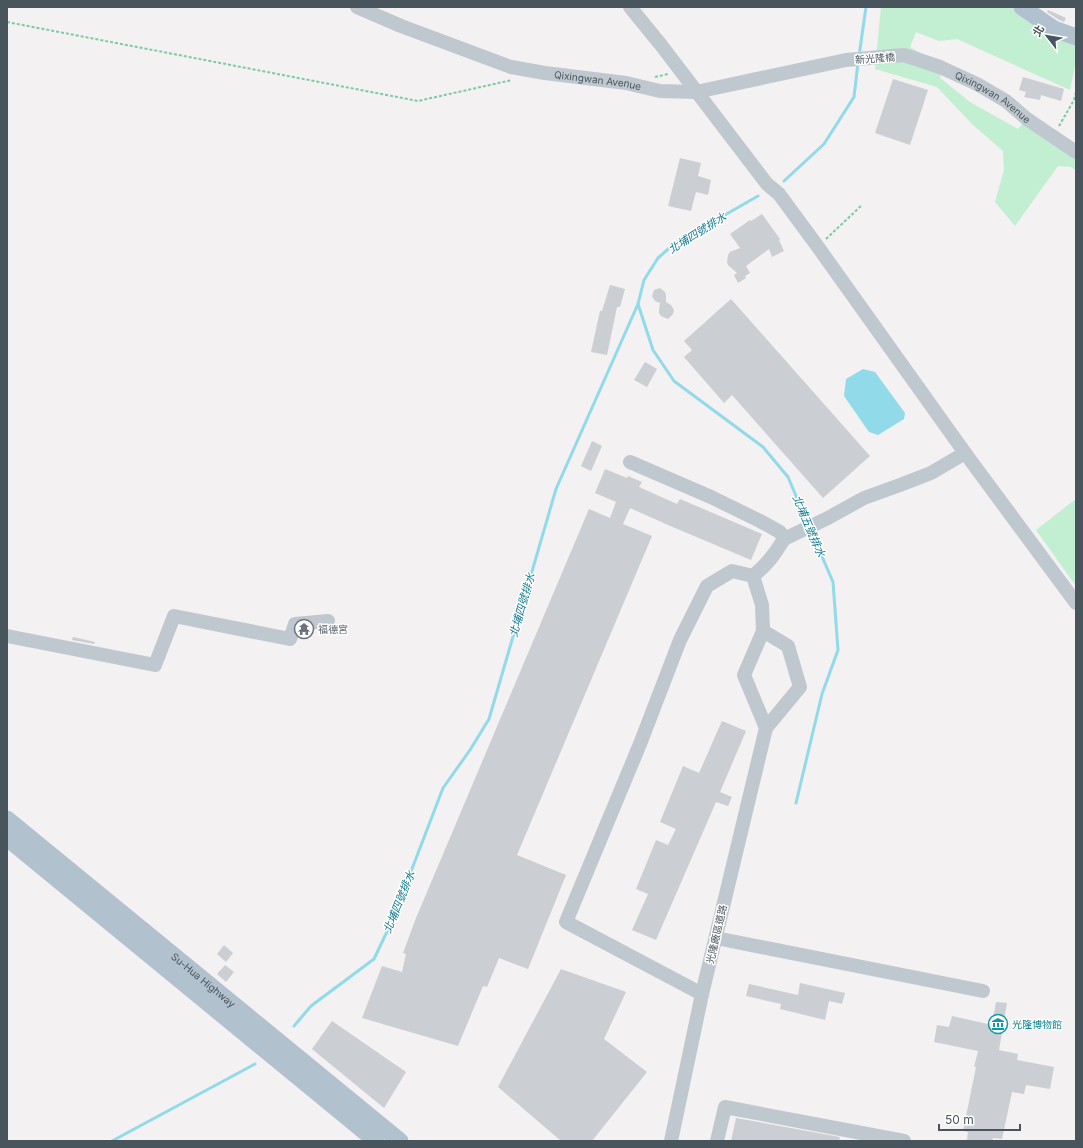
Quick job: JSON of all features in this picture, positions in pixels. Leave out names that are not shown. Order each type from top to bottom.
[{"type":"main road","points":[[1022,7],[1054,29],[1076,37]]},
{"type":"main road","name":"Su-Hua Highway","points":[[7,819],[40,856],[376,1141]]},
{"type":"main road","name":"Su-Hua Highway","points":[[7,838],[40,856],[400,1141]]},
{"type":"street","name":"Qixingwan Avenue","points":[[358,7],[401,26],[511,67],[545,73],[626,83],[660,91],[696,92],[846,60]]},
{"type":"street","points":[[630,7],[661,45],[767,184],[779,194],[965,453],[1076,603]]},
{"type":"street","name":"Qixingwan Avenue","points":[[904,55],[940,67],[977,84],[1006,101],[1027,119],[1076,152]]},
{"type":"street","name":"新光隆橋","points":[[846,60],[904,55]]},
{"type":"street","points":[[753,576],[764,567],[784,539],[834,515],[864,498],[931,473],[965,453]]},
{"type":"street","points":[[630,462],[756,518],[780,532],[784,539]]},
{"type":"street","points":[[702,994],[566,922],[640,744],[680,640],[707,586],[732,571],[753,576]]},
{"type":"street","points":[[753,576],[762,605],[763,631],[744,675],[766,728]]},
{"type":"street","points":[[7,636],[155,665],[174,616],[290,639],[295,624],[328,621]]},
{"type":"street","name":"光隆廠區道路","points":[[671,1141],[702,994],[766,728],[800,687],[788,646],[763,631]]},
{"type":"street","points":[[716,938],[983,991]]},
{"type":"street","points":[[717,1141],[725,1107],[904,1141]]},
{"type":"path","points":[[7,22],[418,101],[515,79]]},
{"type":"path","points":[[649,78],[680,71]]},
{"type":"path","points":[[818,247],[862,205]]},
{"type":"green space","points":[[881,7],[1011,7],[1076,47],[1076,61],[1070,90],[957,39],[939,41],[916,32],[910,47],[942,65],[940,78],[970,102],[1018,129],[1026,119],[1076,144],[1076,171],[1071,167],[1058,166],[1015,226],[995,202],[1004,170],[1003,151],[972,124],[937,87],[875,69]]},
{"type":"green space","points":[[1076,499],[1076,586],[1036,530]]},
{"type":"water","points":[[863,369],[875,372],[905,413],[904,419],[878,435],[869,432],[844,396],[846,379]]},
{"type":"building","points":[[1048,10],[1066,18],[1064,22],[1047,12]]},
{"type":"building","points":[[1023,77],[1064,89],[1061,101],[1041,95],[1040,100],[1024,97],[1026,92],[1019,90]]},
{"type":"building","points":[[893,79],[928,90],[910,145],[875,133]]},
{"type":"building","points":[[680,158],[701,163],[698,176],[711,180],[708,195],[696,192],[691,211],[668,206]]},
{"type":"building","points":[[762,214],[780,239],[779,240],[784,251],[772,257],[769,249],[746,266],[750,273],[745,276],[746,278],[738,283],[734,275],[737,273],[728,265],[727,262],[730,252],[740,248],[730,234],[750,220],[751,221]]},
{"type":"building","points":[[610,285],[625,289],[620,307],[617,307],[607,355],[591,352],[600,311],[602,311]]},
{"type":"building","points":[[660,288],[665,292],[666,302],[671,305],[674,310],[673,314],[668,319],[661,316],[659,313],[660,303],[655,301],[652,296],[654,290]]},
{"type":"building","points":[[731,299],[870,456],[823,498],[732,395],[724,403],[684,357],[692,350],[684,341]]},
{"type":"building","points":[[645,362],[657,369],[647,387],[634,380]]},
{"type":"building","points":[[592,441],[602,446],[591,471],[581,466]]},
{"type":"building","points":[[605,469],[642,482],[639,487],[677,504],[680,499],[762,534],[751,560],[630,508],[623,524],[652,536],[517,855],[566,875],[528,969],[499,958],[487,987],[483,986],[458,1046],[362,1018],[382,966],[402,972],[406,954],[403,953],[416,918],[589,509],[610,518],[616,502],[595,493]]},
{"type":"building","points":[[73,637],[95,642],[94,644],[72,640]]},
{"type":"building","points":[[722,721],[746,731],[720,792],[732,797],[728,806],[716,802],[656,940],[632,930],[648,894],[636,889],[656,840],[668,845],[676,829],[660,822],[683,766],[699,773]]},
{"type":"building","points":[[224,945],[233,953],[226,962],[217,954]]},
{"type":"building","points":[[225,965],[234,972],[226,982],[217,974]]},
{"type":"building","points":[[561,969],[626,992],[604,1039],[647,1072],[592,1141],[561,1141],[498,1087]]},
{"type":"building","points":[[800,983],[845,993],[842,1004],[829,1001],[825,1020],[780,1009],[781,1004],[746,996],[749,984],[798,995]]},
{"type":"building","points":[[996,1002],[1007,1003],[999,1050],[1018,1054],[1017,1060],[1054,1067],[1050,1089],[1026,1085],[1024,1094],[1012,1092],[1002,1139],[993,1138],[992,1141],[967,1140],[968,1132],[963,1131],[978,1051],[934,1042],[937,1025],[949,1027],[952,1016],[992,1025]]},
{"type":"building","points":[[332,1021],[406,1072],[384,1108],[312,1049]]},
{"type":"building","points":[[736,1118],[840,1137],[839,1141],[731,1141]]},
{"type":"waterway","name":"北埔四號排水","points":[[859,56],[866,7]]},
{"type":"waterway","name":"北埔四號排水","points":[[784,181],[824,144],[854,97],[858,63]]},
{"type":"waterway","name":"北埔四號排水","points":[[294,1026],[311,1006],[374,959],[392,921],[443,788],[470,750],[489,719],[556,489],[638,304],[644,280],[658,258],[674,244],[758,196]]},
{"type":"waterway","name":"北埔五號排水","points":[[638,304],[653,350],[674,381],[763,447],[788,477],[808,524]]},
{"type":"waterway","name":"北埔五號排水","points":[[796,803],[822,694],[838,650],[833,582],[811,531]]},
{"type":"waterway","name":"北埔四號排水","points":[[112,1141],[255,1064]]},
{"type":"place","name":"福德宮","points":[[304,629]]},
{"type":"place","name":"光隆博物館","points":[[998,1024]]}]
